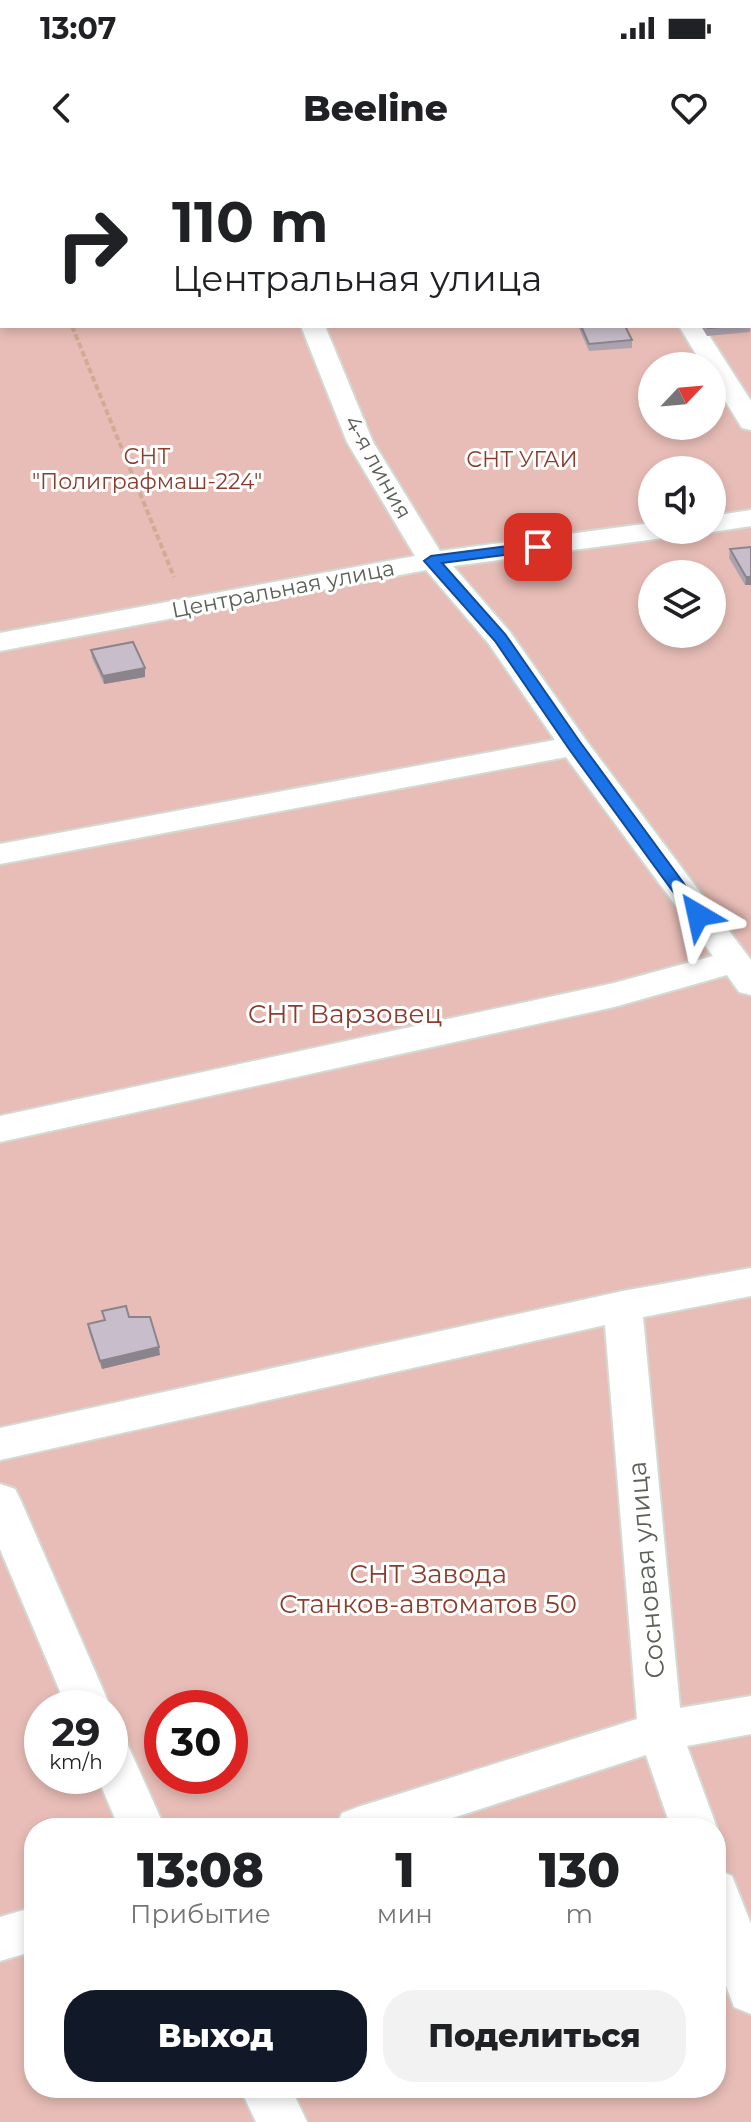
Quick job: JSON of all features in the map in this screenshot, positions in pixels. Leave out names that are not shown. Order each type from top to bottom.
[{"type":"street","name":"4-я линия","points":[[314,328],[360,442],[431,561],[500,638],[574,746],[742,973]]},
{"type":"street","points":[[692,328],[751,422]]},
{"type":"street","points":[[726,522],[751,518]]},
{"type":"street","name":"Центральная улица","points":[[0,642],[431,561],[638,533]]},
{"type":"street","points":[[0,854],[574,746]]},
{"type":"street","points":[[0,1129],[614,995],[742,973]]},
{"type":"street","points":[[0,1444],[623,1306],[751,1282]]},
{"type":"street","name":"Сосновая улица","points":[[623,1306],[660,1731],[690,1818]]},
{"type":"street","points":[[0,1501],[81,1690]]},
{"type":"street","points":[[389,1818],[660,1731],[751,1715]]},
{"type":"street","points":[[127,1794],[138,1818]]},
{"type":"street","points":[[726,1920],[751,1991]]},
{"type":"street","points":[[0,1939],[24,1932]]},
{"type":"street","points":[[270,2098],[282,2122]]},
{"type":"path","points":[[73,328],[175,582]]},
{"type":"green space","points":[[0,328],[751,328],[751,2122],[0,2122]]},
{"type":"building","points":[[582,328],[626,328],[632,340],[589,344]]},
{"type":"building","points":[[751,547],[751,577],[746,577],[730,549]]},
{"type":"building","points":[[133,642],[145,668],[103,676],[91,650]]},
{"type":"building","points":[[126,1306],[129,1317],[150,1317],[159,1347],[100,1361],[88,1324],[105,1320],[102,1311]]},
{"type":"route","points":[[538,547],[431,561],[500,638],[574,746],[698,915]]},
{"type":"park label","name":"СНТ УГАИ","points":[[522,459]]},
{"type":"park label","name":"СНТ \"Полиграфмаш-224\"","points":[[147,468]]},
{"type":"park label","name":"СНТ Варзовец","points":[[345,1014]]},
{"type":"park label","name":"СНТ Завода Станков-автоматов 50","points":[[428,1589]]}]
